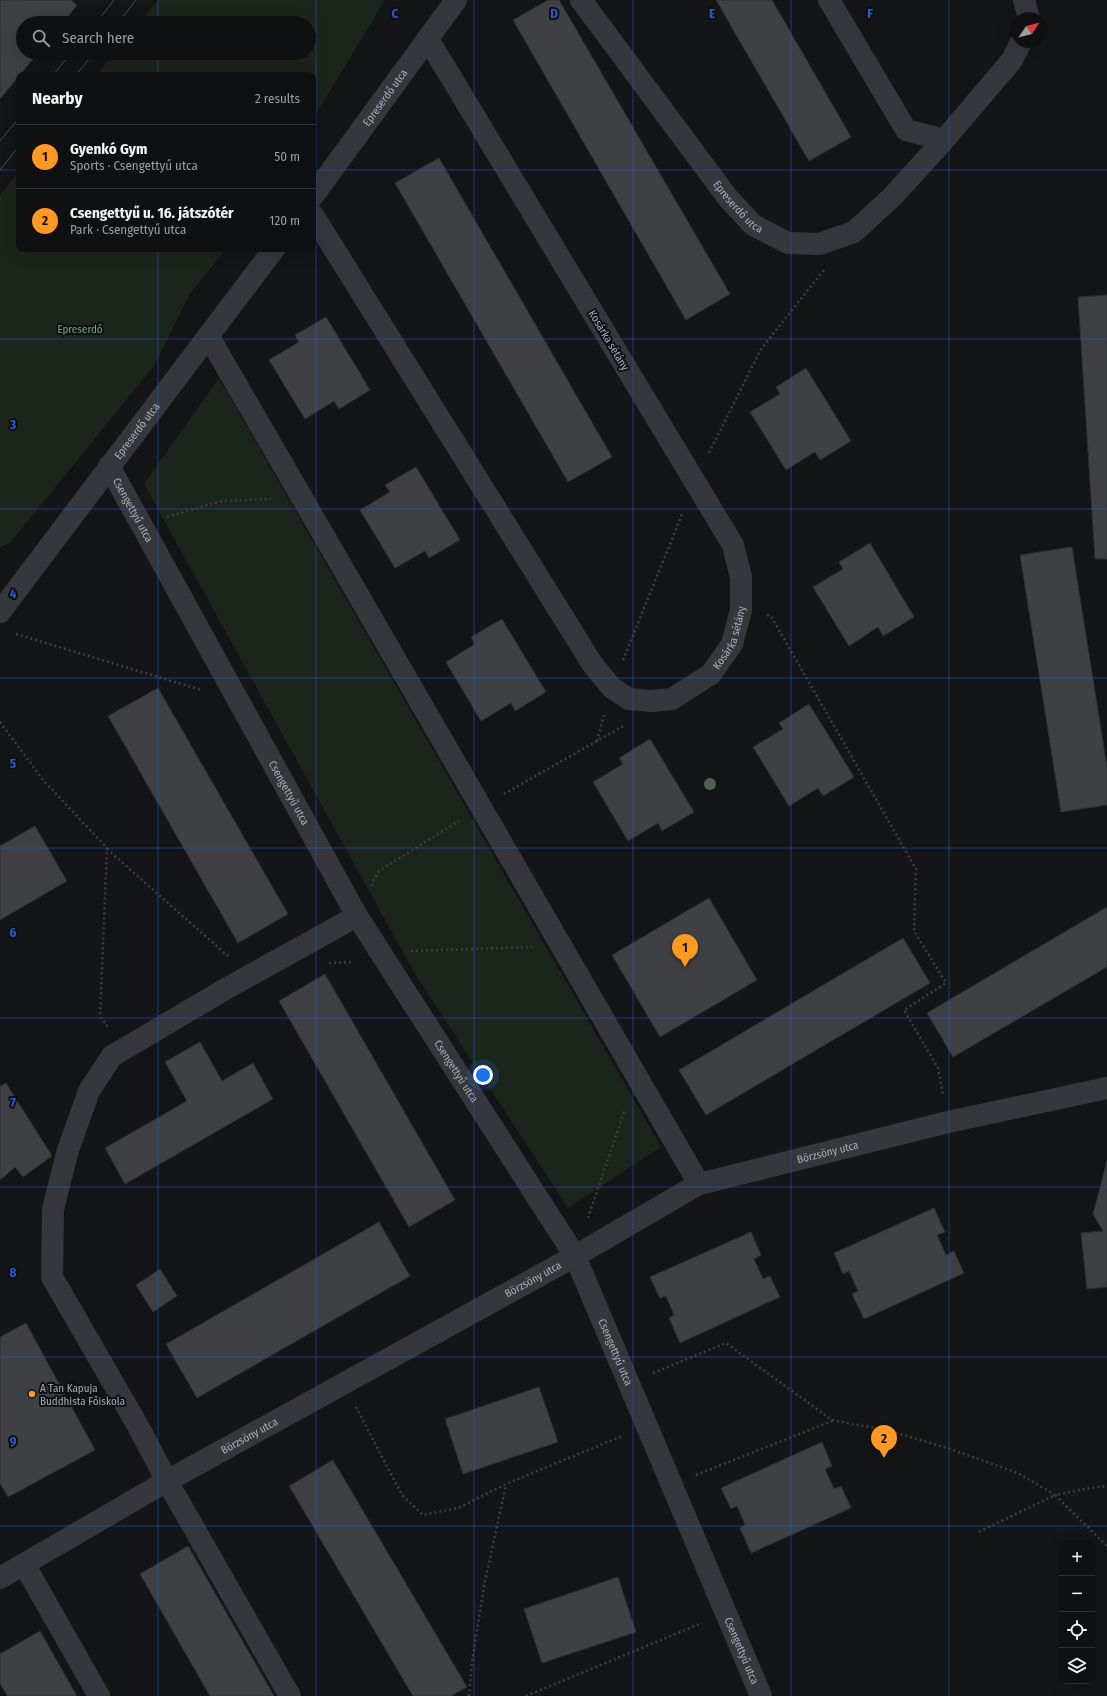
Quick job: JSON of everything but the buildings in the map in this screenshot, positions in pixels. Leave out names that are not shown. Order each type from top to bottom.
[{"type":"street","name":"Epreserdő utca","points":[[316,192],[456,0]]},
{"type":"street","name":"Epreserdő utca","points":[[581,0],[728,198],[753,225],[788,243],[818,244],[854,232],[893,196],[944,140],[1012,60],[1018,48]]},
{"type":"street","points":[[829,0],[906,130],[944,140]]},
{"type":"street","points":[[1024,0],[1027,12]]},
{"type":"street","name":"Kosárka sétány","points":[[316,220],[593,666],[612,688],[629,700],[651,701],[672,699],[712,674],[732,644],[741,610],[741,577],[733,545],[428,39]]},
{"type":"street","name":"Epreserdő utca","points":[[0,612],[272,252]]},
{"type":"street","points":[[209,337],[699,1184]]},
{"type":"street","name":"Csengettyű utca","points":[[109,466],[355,911],[575,1256],[761,1696]]},
{"type":"street","points":[[290,1696],[52,1277],[52,1209],[68,1150],[89,1091],[112,1056],[250,976],[355,911]]},
{"type":"street","name":"Börzsöny utca","points":[[0,1578],[167,1481],[575,1256],[699,1184],[948,1122],[1107,1088]]},
{"type":"street","points":[[24,1564],[99,1696]]},
{"type":"path","points":[[612,688],[695,482],[761,349],[825,269]]},
{"type":"path","points":[[141,525],[222,501],[302,498]]},
{"type":"path","points":[[741,610],[771,616],[916,869],[914,931],[946,983],[904,1010],[938,1068],[948,1122]]},
{"type":"path","points":[[15,634],[240,701]]},
{"type":"path","points":[[0,722],[43,780],[106,848],[250,976]]},
{"type":"path","points":[[355,911],[371,894],[373,881],[379,871],[481,807],[631,722]]},
{"type":"path","points":[[106,848],[100,1017],[123,1049]]},
{"type":"path","points":[[386,961],[401,951],[534,947],[556,936]]},
{"type":"path","points":[[587,1218],[636,1075]]},
{"type":"path","points":[[629,1384],[726,1343],[832,1420],[890,1431],[947,1448],[1018,1473],[1055,1495],[1107,1546]]},
{"type":"path","points":[[343,1384],[402,1495],[423,1514],[458,1508],[506,1484],[646,1426]]},
{"type":"path","points":[[672,1485],[832,1420]]},
{"type":"path","points":[[469,1696],[472,1662],[484,1586],[506,1484]]},
{"type":"path","points":[[979,1532],[1055,1495],[1107,1486]]},
{"type":"path","points":[[526,1696],[727,1614]]},
{"type":"green space","points":[[158,0],[385,0],[316,114],[316,72],[99,72],[109,60],[316,60],[316,16],[145,16]]},
{"type":"green space","name":"Epreserdő","points":[[16,175],[16,252],[224,252],[189,295],[153,367],[10,543],[0,547],[0,195]]},
{"type":"green space","points":[[219,378],[661,1147],[568,1208],[415,974],[144,484]]},
{"type":"tram line","points":[[101,16],[114,0]]},
{"type":"tram line","points":[[123,16],[136,0]]},
{"type":"tram line","points":[[55,72],[65,60]]},
{"type":"tram line","points":[[78,72],[88,60]]},
{"type":"tram line","points":[[0,141],[16,122]]},
{"type":"tram line","points":[[0,170],[16,150]]},
{"type":"place","name":"Gyenkó Gym","points":[[685,967]]},
{"type":"place","name":"A Tan Kapuja Buddhista Főiskola","points":[[32,1394]]},
{"type":"place","name":"Csengettyű u. 16. játszótér","points":[[884,1458]]}]
